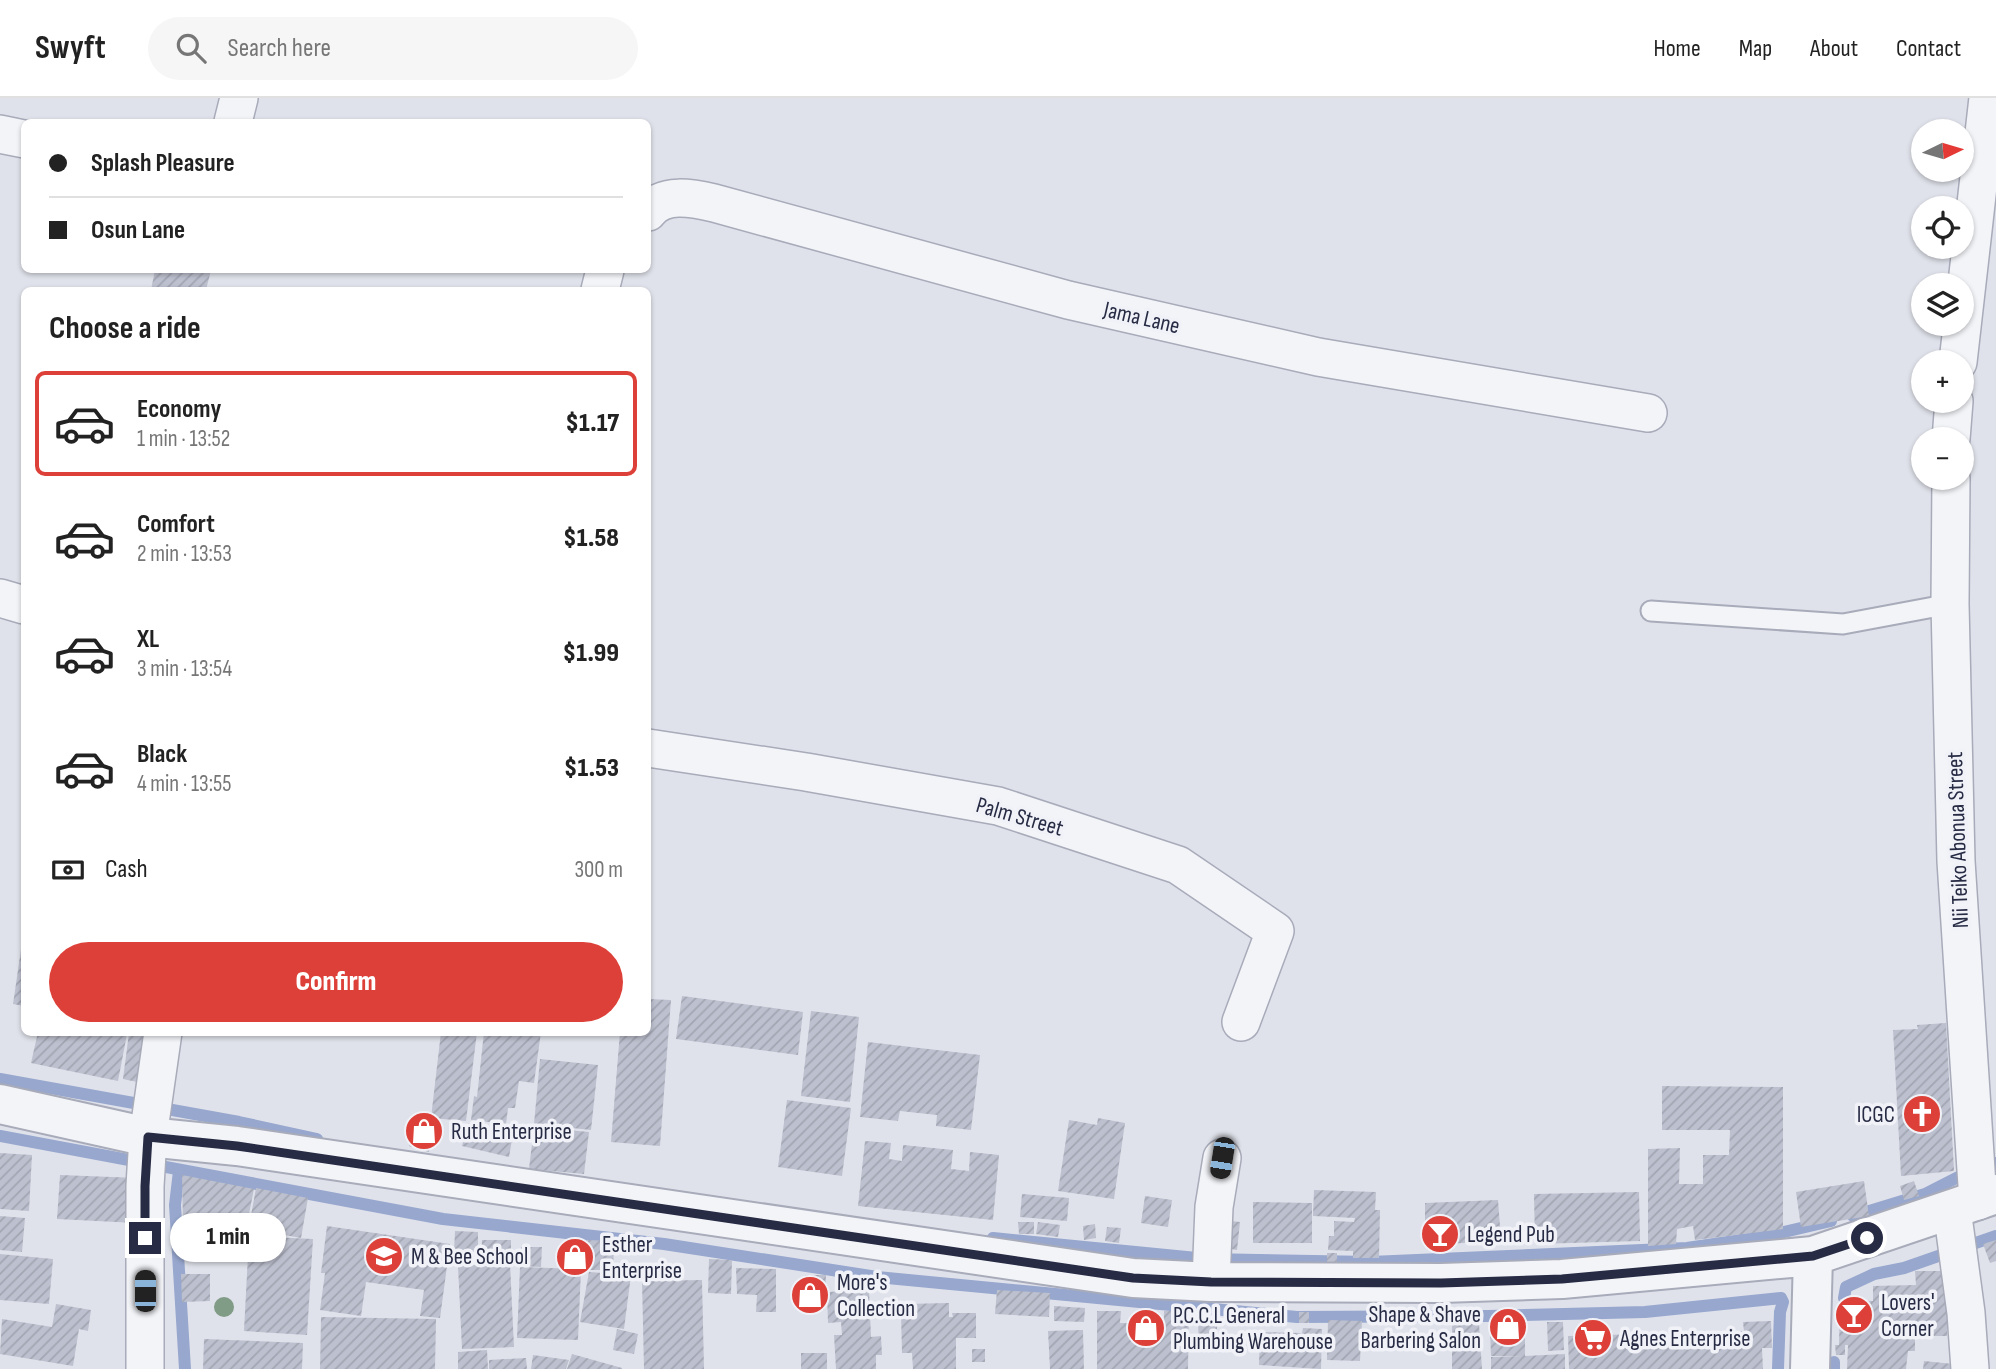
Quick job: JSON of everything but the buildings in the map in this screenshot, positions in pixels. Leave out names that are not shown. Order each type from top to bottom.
[{"type":"street","points":[[234,119],[239,98]]},
{"type":"street","points":[[1959,350],[1988,98]]},
{"type":"street","points":[[0,134],[21,138]]},
{"type":"street","name":"Jama Lane","points":[[651,208],[682,196],[1068,300],[1305,354],[1648,413]]},
{"type":"street","name":"Nii Teiko Abonua Street","points":[[1951,490],[1950,604],[1956,861],[1975,1201],[1966,1313],[1970,1369]]},
{"type":"street","points":[[0,598],[21,604]]},
{"type":"street","name":"Palm Street","points":[[651,748],[806,772],[998,806],[1178,865],[1275,930],[1241,1022]]},
{"type":"street","points":[[145,1369],[145,1186],[148,1137],[162,1036]]},
{"type":"street","points":[[0,1104],[148,1137],[237,1146],[1133,1278],[1211,1282],[1441,1283],[1562,1279],[1813,1256],[1975,1201]]},
{"type":"street","points":[[1211,1282],[1214,1207],[1222,1158]]},
{"type":"street","points":[[1810,1369],[1813,1256]]},
{"type":"lane","points":[[1651,611],[1843,624],[1950,604]]},
{"type":"waterway","points":[[0,1079],[239,1122],[317,1139]]},
{"type":"waterway","points":[[0,1136],[443,1219],[664,1244],[877,1277],[1297,1317],[1645,1312],[1781,1298],[1783,1302],[1780,1312],[1778,1369]]},
{"type":"waterway","points":[[1853,1216],[1925,1194],[1968,1172],[1996,1163]]},
{"type":"waterway","points":[[179,1171],[175,1205],[185,1369]]},
{"type":"waterway","points":[[993,1238],[1207,1259],[1371,1262],[1687,1248],[1762,1237],[1831,1221]]},
{"type":"waterway","points":[[1844,1298],[1846,1287],[1874,1274],[1904,1268],[1996,1236]]},
{"type":"waterway","points":[[1834,1362],[1834,1369]]},
{"type":"place","name":"ICGC","points":[[1922,1114]]},
{"type":"place","name":"Ruth Enterprise","points":[[424,1131]]},
{"type":"place","name":"Legend Pub","points":[[1440,1234]]},
{"type":"place","name":"M & Bee School","points":[[384,1256]]},
{"type":"place","name":"Esther Enterprise","points":[[575,1257]]},
{"type":"place","name":"More's Collection","points":[[810,1295]]},
{"type":"place","name":"Lovers' Corner","points":[[1854,1315]]},
{"type":"place","name":"Shape & Shave Barbering Salon","points":[[1508,1327]]},
{"type":"place","name":"P.C.C.L General Plumbing Warehouse","points":[[1146,1328]]},
{"type":"place","name":"Agnes Enterprise","points":[[1593,1338]]},
{"type":"route","points":[[145,1238],[148,1137],[237,1146],[1133,1278],[1211,1282],[1441,1283],[1562,1279],[1813,1256],[1867,1238]]}]
